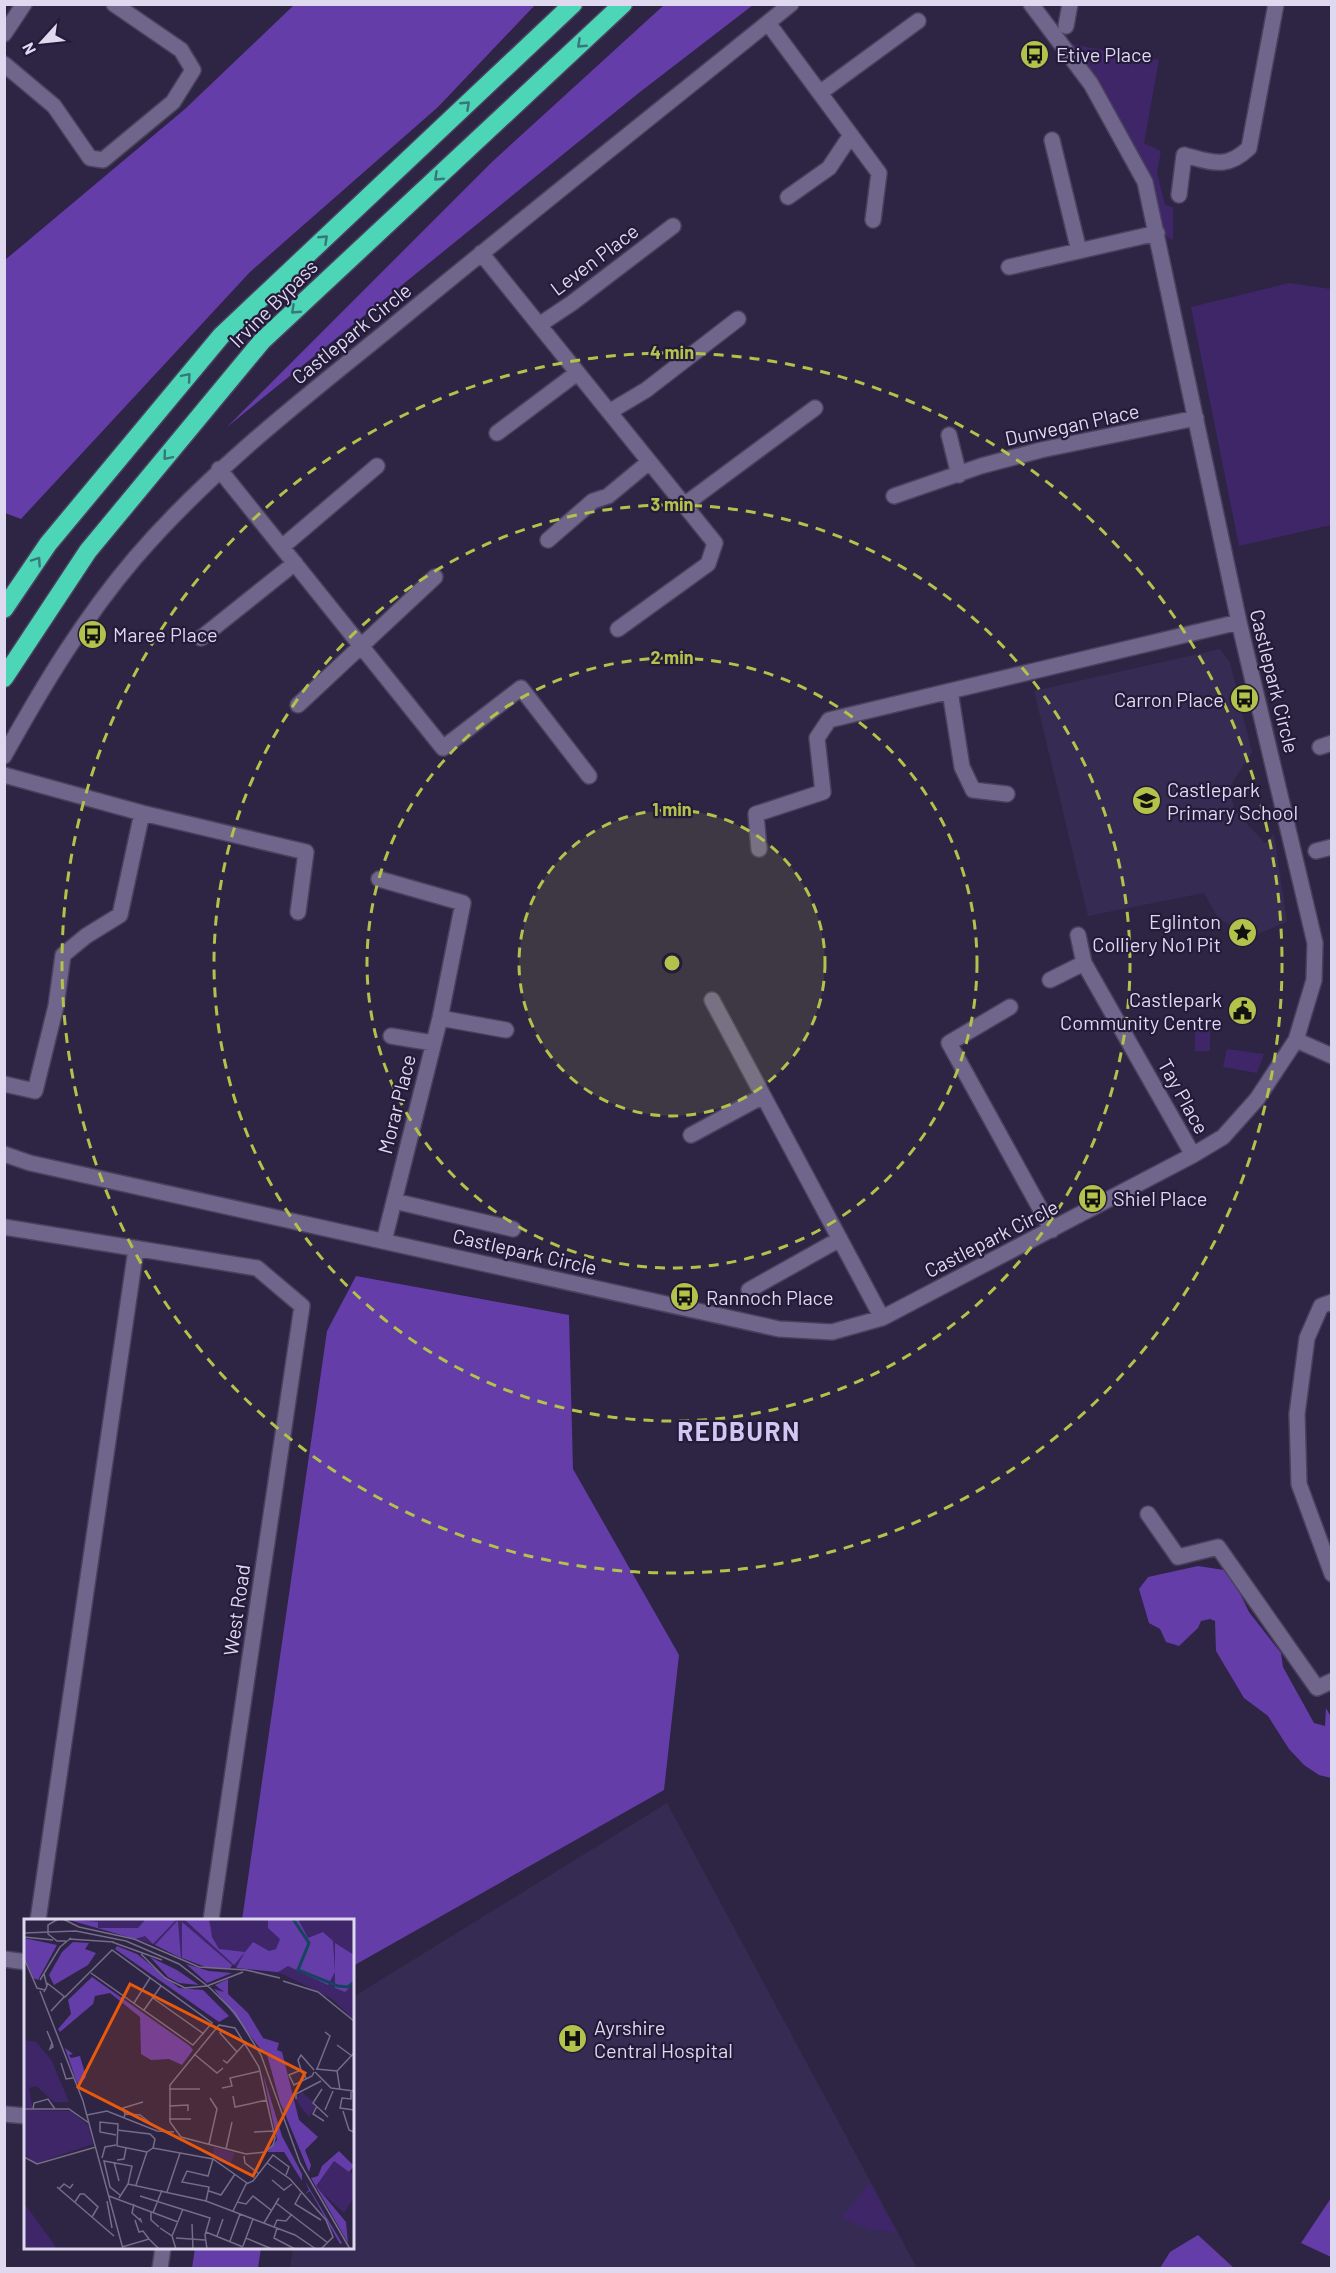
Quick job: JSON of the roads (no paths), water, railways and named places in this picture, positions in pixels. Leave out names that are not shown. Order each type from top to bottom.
[{"type":"highway","name":"Irvine Bypass","points":[[4,609],[48,544],[221,336],[573,4]]},
{"type":"highway","name":"Irvine Bypass","points":[[4,678],[88,551],[262,341],[623,4]]},
{"type":"street","points":[[4,34],[24,4]]},
{"type":"street","points":[[4,64],[54,106],[90,158],[103,160],[173,102],[193,70],[181,50],[114,4]]},
{"type":"street","name":"Castlepark Circle","points":[[4,756],[54,667],[134,559],[219,469],[481,252],[791,4]]},
{"type":"street","name":"Castlepark Circle","points":[[4,1154],[30,1163],[779,1329],[832,1332],[882,1318],[1193,1155],[1223,1137],[1257,1099],[1296,1040],[1314,980],[1316,943],[1239,622],[1145,182],[1091,84],[1031,4]]},
{"type":"street","points":[[1066,26],[1071,4]]},
{"type":"street","points":[[1179,195],[1184,155],[1220,164],[1238,159],[1249,148],[1276,4]]},
{"type":"street","points":[[821,92],[918,21]]},
{"type":"street","points":[[768,23],[879,173],[873,220]]},
{"type":"street","points":[[788,197],[829,168],[851,135]]},
{"type":"street","points":[[1052,140],[1078,251]]},
{"type":"street","name":"Leven Place","points":[[539,325],[572,303],[673,226]]},
{"type":"street","points":[[1009,267],[1157,233]]},
{"type":"street","points":[[481,252],[715,543],[708,564],[618,628]]},
{"type":"street","points":[[609,412],[646,390],[738,319]]},
{"type":"street","points":[[497,433],[577,373]]},
{"type":"street","points":[[684,505],[815,408]]},
{"type":"street","name":"Dunvegan Place","points":[[894,496],[981,466],[1041,450],[1196,418]]},
{"type":"street","points":[[950,435],[959,475]]},
{"type":"street","points":[[548,540],[593,501],[608,496],[650,462]]},
{"type":"street","points":[[282,547],[377,466]]},
{"type":"street","points":[[219,469],[443,748],[521,688],[589,776]]},
{"type":"street","points":[[201,638],[295,563]]},
{"type":"street","points":[[298,705],[435,577]]},
{"type":"street","points":[[759,849],[756,814],[822,792],[817,738],[830,720],[1239,622]]},
{"type":"street","points":[[950,691],[962,767],[973,790],[1007,794]]},
{"type":"street","points":[[4,775],[142,813],[306,852],[298,912]]},
{"type":"street","points":[[4,1084],[35,1090],[56,1006],[63,956],[86,936],[120,915],[142,813]]},
{"type":"street","points":[[1316,851],[1332,847]]},
{"type":"street","name":"Morar Place","points":[[379,879],[463,903],[440,1018],[384,1241]]},
{"type":"street","name":"Tay Place","points":[[1078,935],[1084,963],[1193,1155]]},
{"type":"street","points":[[1050,980],[1084,963]]},
{"type":"street","points":[[712,1000],[882,1318]]},
{"type":"street","points":[[1010,1007],[949,1043],[1052,1230]]},
{"type":"street","points":[[440,1018],[506,1030]]},
{"type":"street","points":[[391,1036],[433,1043]]},
{"type":"street","points":[[1296,1040],[1332,1056]]},
{"type":"street","points":[[691,1135],[763,1096]]},
{"type":"street","points":[[394,1201],[513,1229]]},
{"type":"street","points":[[4,1227],[136,1249],[38,1919]]},
{"type":"street","points":[[749,1290],[840,1239]]},
{"type":"street","name":"West Road","points":[[136,1249],[257,1268],[302,1306],[211,1919]]},
{"type":"street","points":[[1332,1302],[1321,1306],[1307,1338],[1297,1414],[1299,1484],[1332,1574]]},
{"type":"street","points":[[1148,1514],[1178,1557],[1218,1547],[1317,1688],[1332,1681]]},
{"type":"street","points":[[4,1959],[24,1962]]},
{"type":"street","points":[[4,2114],[24,2116]]},
{"type":"street","points":[[160,2268],[163,2249]]},
{"type":"place","name":"Etive Place","points":[[1035,54]]},
{"type":"place","name":"Maree Place","points":[[92,634]]},
{"type":"place","name":"Carron Place","points":[[1245,699]]},
{"type":"place","name":"Castlepark Primary School","points":[[1146,800]]},
{"type":"place","name":"Eglinton Colliery No1 Pit","points":[[1242,932]]},
{"type":"place","name":"Castlepark Community Centre","points":[[1243,1010]]},
{"type":"place","name":"Shiel Place","points":[[1092,1198]]},
{"type":"place","name":"Rannoch Place","points":[[685,1297]]},
{"type":"place","name":"Ayrshire Central Hospital","points":[[573,2039]]},
{"type":"district","name":"REDBURN","points":[[739,1430]]}]
